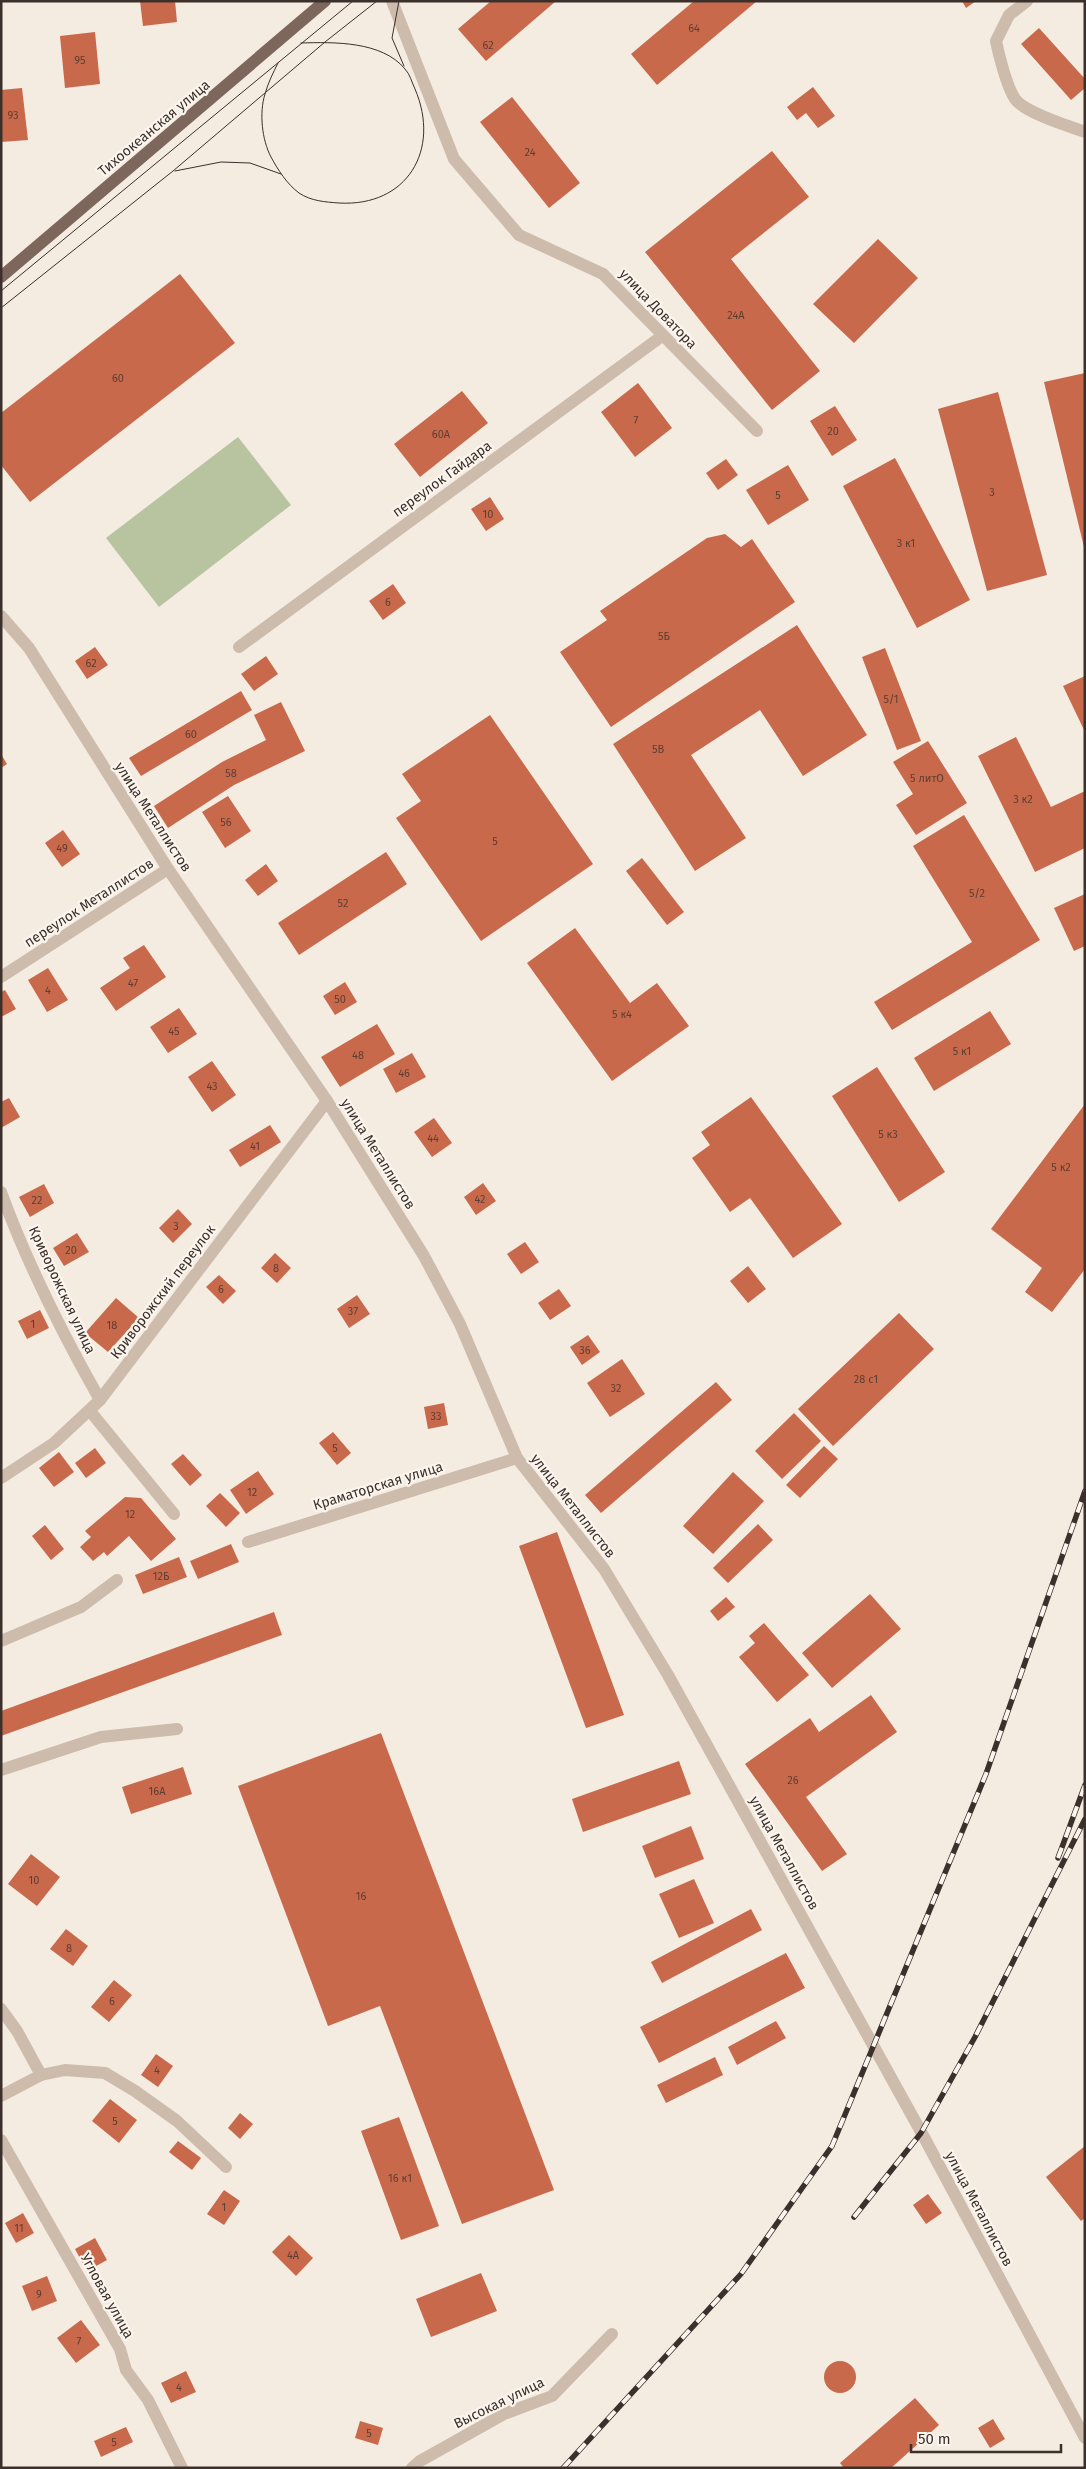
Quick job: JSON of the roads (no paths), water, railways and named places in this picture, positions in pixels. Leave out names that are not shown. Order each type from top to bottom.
[{"type":"main road","name":"Тихоокеанская улица","points":[[1,277],[325,1]]},
{"type":"street","name":"улица Доватора","points":[[392,1],[454,159],[518,235],[603,274],[757,431]]},
{"type":"street","points":[[1027,1],[1009,15],[996,41],[1001,62],[1016,100],[1042,116],[1085,132]]},
{"type":"street","name":"переулок Гайдара","points":[[239,647],[662,336]]},
{"type":"street","name":"улица Металлистов","points":[[1,616],[29,648],[168,870],[327,1101],[428,1264],[460,1324],[517,1458],[604,1569],[668,1675],[925,2140],[1085,2438]]},
{"type":"street","name":"переулок Металлистов","points":[[1,977],[168,870]]},
{"type":"street","name":"Криворожский переулок","points":[[1,1478],[54,1443],[100,1400],[327,1101]]},
{"type":"street","name":"Криворожская улица","points":[[1,1192],[11,1219],[70,1346],[100,1400]]},
{"type":"street","points":[[90,1411],[174,1514]]},
{"type":"street","name":"Краматорская улица","points":[[248,1542],[517,1458]]},
{"type":"street","points":[[1,1641],[81,1607],[117,1580]]},
{"type":"street","points":[[1,1770],[102,1737],[177,1729]]},
{"type":"street","points":[[1,2008],[41,2075]]},
{"type":"street","points":[[1,2096],[41,2075],[65,2070],[105,2073],[177,2121],[226,2167]]},
{"type":"street","name":"Угловая улица","points":[[1,2140],[120,2348],[126,2370],[148,2400],[182,2468]]},
{"type":"street","name":"Высокая улица","points":[[412,2468],[420,2461],[504,2414],[552,2396],[612,2334]]},
{"type":"tram line","points":[[1,291],[353,1]]},
{"type":"tram line","points":[[1,308],[173,171],[325,42],[377,1]]},
{"type":"tram line","points":[[399,1],[392,38],[404,66]]},
{"type":"tram line","points":[[278,63],[263,101],[262,126],[265,143],[271,157],[291,185],[308,198],[323,202],[339,203],[363,202],[383,195],[400,185],[412,170],[420,153],[424,133],[422,112],[407,71],[395,60],[371,48],[342,43],[301,43]]},
{"type":"tram line","points":[[175,171],[221,162],[250,163],[281,174]]},
{"type":"railway","points":[[563,2468],[741,2274],[832,2146],[986,1774],[1085,1491]]},
{"type":"railway","points":[[1058,1858],[1085,1785]]},
{"type":"railway","points":[[854,2217],[921,2133],[975,2037],[1085,1819]]}]
